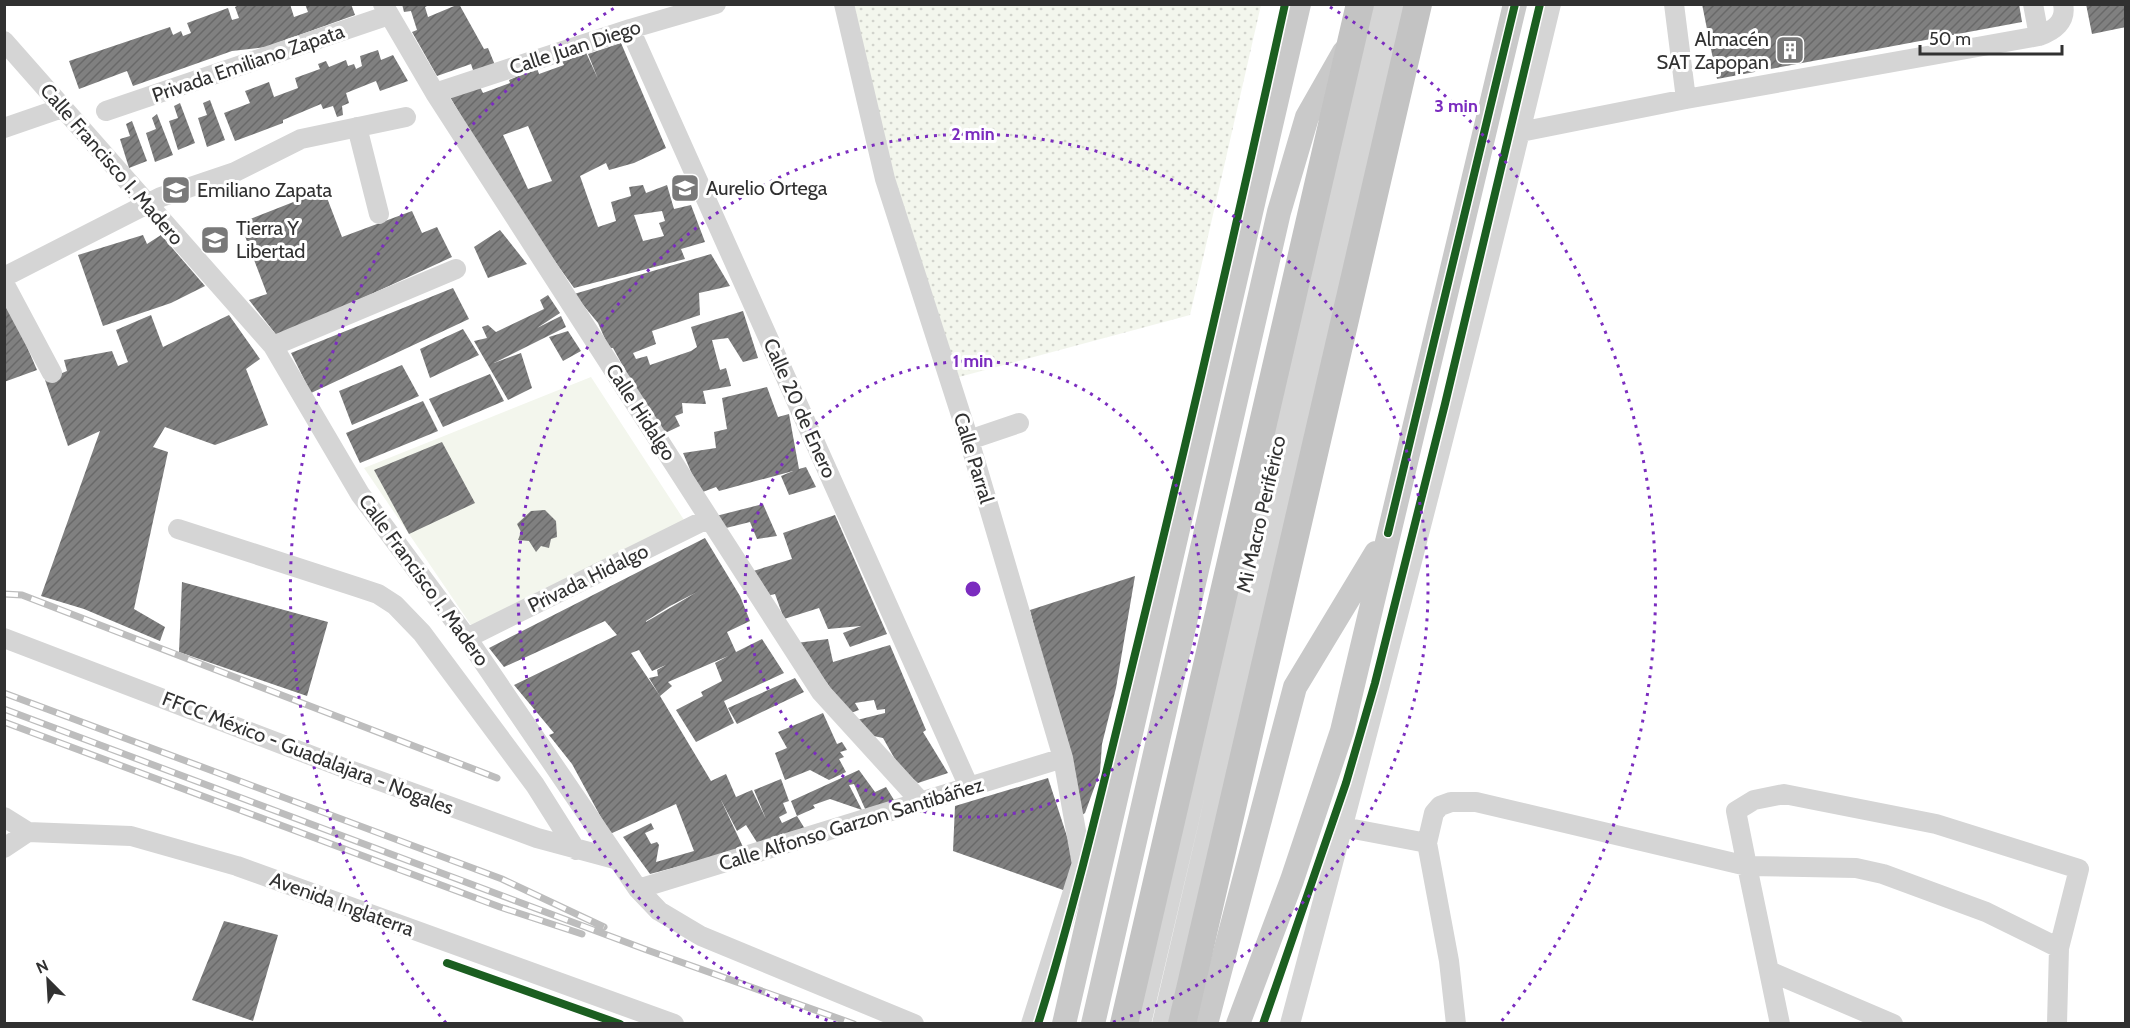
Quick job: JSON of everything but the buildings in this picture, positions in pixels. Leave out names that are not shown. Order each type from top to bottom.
[{"type":"highway","points":[[1182,1023],[1418,4]]},
{"type":"highway","points":[[1406,58],[1434,4]]},
{"type":"highway","points":[[1124,1023],[1358,18]]},
{"type":"main road","points":[[1064,1023],[1091,914],[1299,4]]},
{"type":"main road","points":[[1238,1023],[1296,869],[1342,731],[1515,4]]},
{"type":"main road","points":[[1093,1023],[1279,212],[1307,117],[1358,18]]},
{"type":"main road","points":[[1193,466],[1244,366]]},
{"type":"main road","points":[[1206,1023],[1294,687],[1388,533]]},
{"type":"street","name":"Calle Juan Diego","points":[[435,93],[630,29],[716,4]]},
{"type":"street","name":"Calle Parral","points":[[844,4],[885,179],[969,440],[1063,758],[1091,914]]},
{"type":"street","name":"Mi Macro Periférico","points":[[1141,1023],[1381,4]]},
{"type":"street","name":"Mi Macro Periférico","points":[[1162,1023],[1400,4]]},
{"type":"street","points":[[1290,1023],[1486,279],[1551,4]]},
{"type":"street","points":[[1674,4],[1686,99]]},
{"type":"street","points":[[2032,4],[2039,36]]},
{"type":"street","points":[[1520,132],[1686,99],[2039,36],[2049,33],[2061,22],[2065,12],[2063,4]]},
{"type":"street","name":"Calle Hidalgo","points":[[386,10],[435,93],[821,693],[922,803]]},
{"type":"street","name":"Privada Emiliano Zapata","points":[[106,111],[386,10]]},
{"type":"street","name":"Calle 20 de Enero","points":[[630,29],[969,787]]},
{"type":"street","name":"Calle Francisco I. Madero","points":[[4,40],[273,346],[360,494],[467,638],[615,859],[659,912],[701,936],[914,1023]]},
{"type":"street","points":[[4,128],[62,108]]},
{"type":"street","points":[[4,277],[161,197],[235,172],[301,139],[406,117]]},
{"type":"street","points":[[357,127],[379,214]]},
{"type":"street","points":[[273,346],[456,269]]},
{"type":"street","points":[[4,283],[52,374]]},
{"type":"street","points":[[969,440],[1019,423]]},
{"type":"street","name":"Privada Hidalgo","points":[[467,638],[709,518]]},
{"type":"street","points":[[178,529],[378,594],[395,605],[422,633],[535,785],[576,850]]},
{"type":"street","name":"FFCC México - Guadalajara - Nogales","points":[[4,638],[344,768],[576,850],[615,859]]},
{"type":"street","name":"Calle Alfonso Garzon Santibáñez","points":[[638,889],[1063,758]]},
{"type":"street","points":[[1780,1023],[1736,811],[1754,800],[1784,794],[1936,824],[2079,869],[2059,948],[2056,1023]]},
{"type":"street","points":[[1456,1023],[1449,961],[1427,843],[1434,813],[1440,806],[1451,801],[1476,802],[1747,866],[1856,868],[1883,874],[1986,912],[2059,948]]},
{"type":"street","name":"Avenida Inglaterra","points":[[4,817],[28,832],[131,836],[237,866],[674,1023]]},
{"type":"street","points":[[1343,827],[1427,843]]},
{"type":"street","points":[[4,848],[28,832]]},
{"type":"street","points":[[1031,1023],[1083,860]]},
{"type":"street","points":[[1769,971],[1893,1023]]},
{"type":"shaded area","points":[[854,5],[1261,5],[1190,315],[959,377],[891,173]]},
{"type":"shaded area","points":[[591,377],[686,523],[473,628],[364,468]]},
{"type":"railway","points":[[4,594],[22,595],[497,778]]},
{"type":"railway","points":[[4,693],[502,879],[604,927]]},
{"type":"railway","points":[[4,709],[647,950],[854,1024]]},
{"type":"railway","points":[[4,722],[500,907],[582,934]]},
{"type":"cycle path","points":[[1038,1024],[1066,930],[1156,566],[1213,326],[1285,4]]},
{"type":"cycle path","points":[[1388,533],[1515,4]]},
{"type":"cycle path","points":[[1263,1024],[1346,783],[1375,683],[1445,404],[1540,4]]},
{"type":"cycle path","points":[[447,963],[620,1024]]},
{"type":"place","name":"Almacén SAT Zapopan","points":[[1790,50]]},
{"type":"place","name":"Aurelio Ortega","points":[[685,188]]},
{"type":"place","name":"Emiliano Zapata","points":[[176,190]]},
{"type":"place","name":"Tierra Y Libertad","points":[[215,240]]}]
